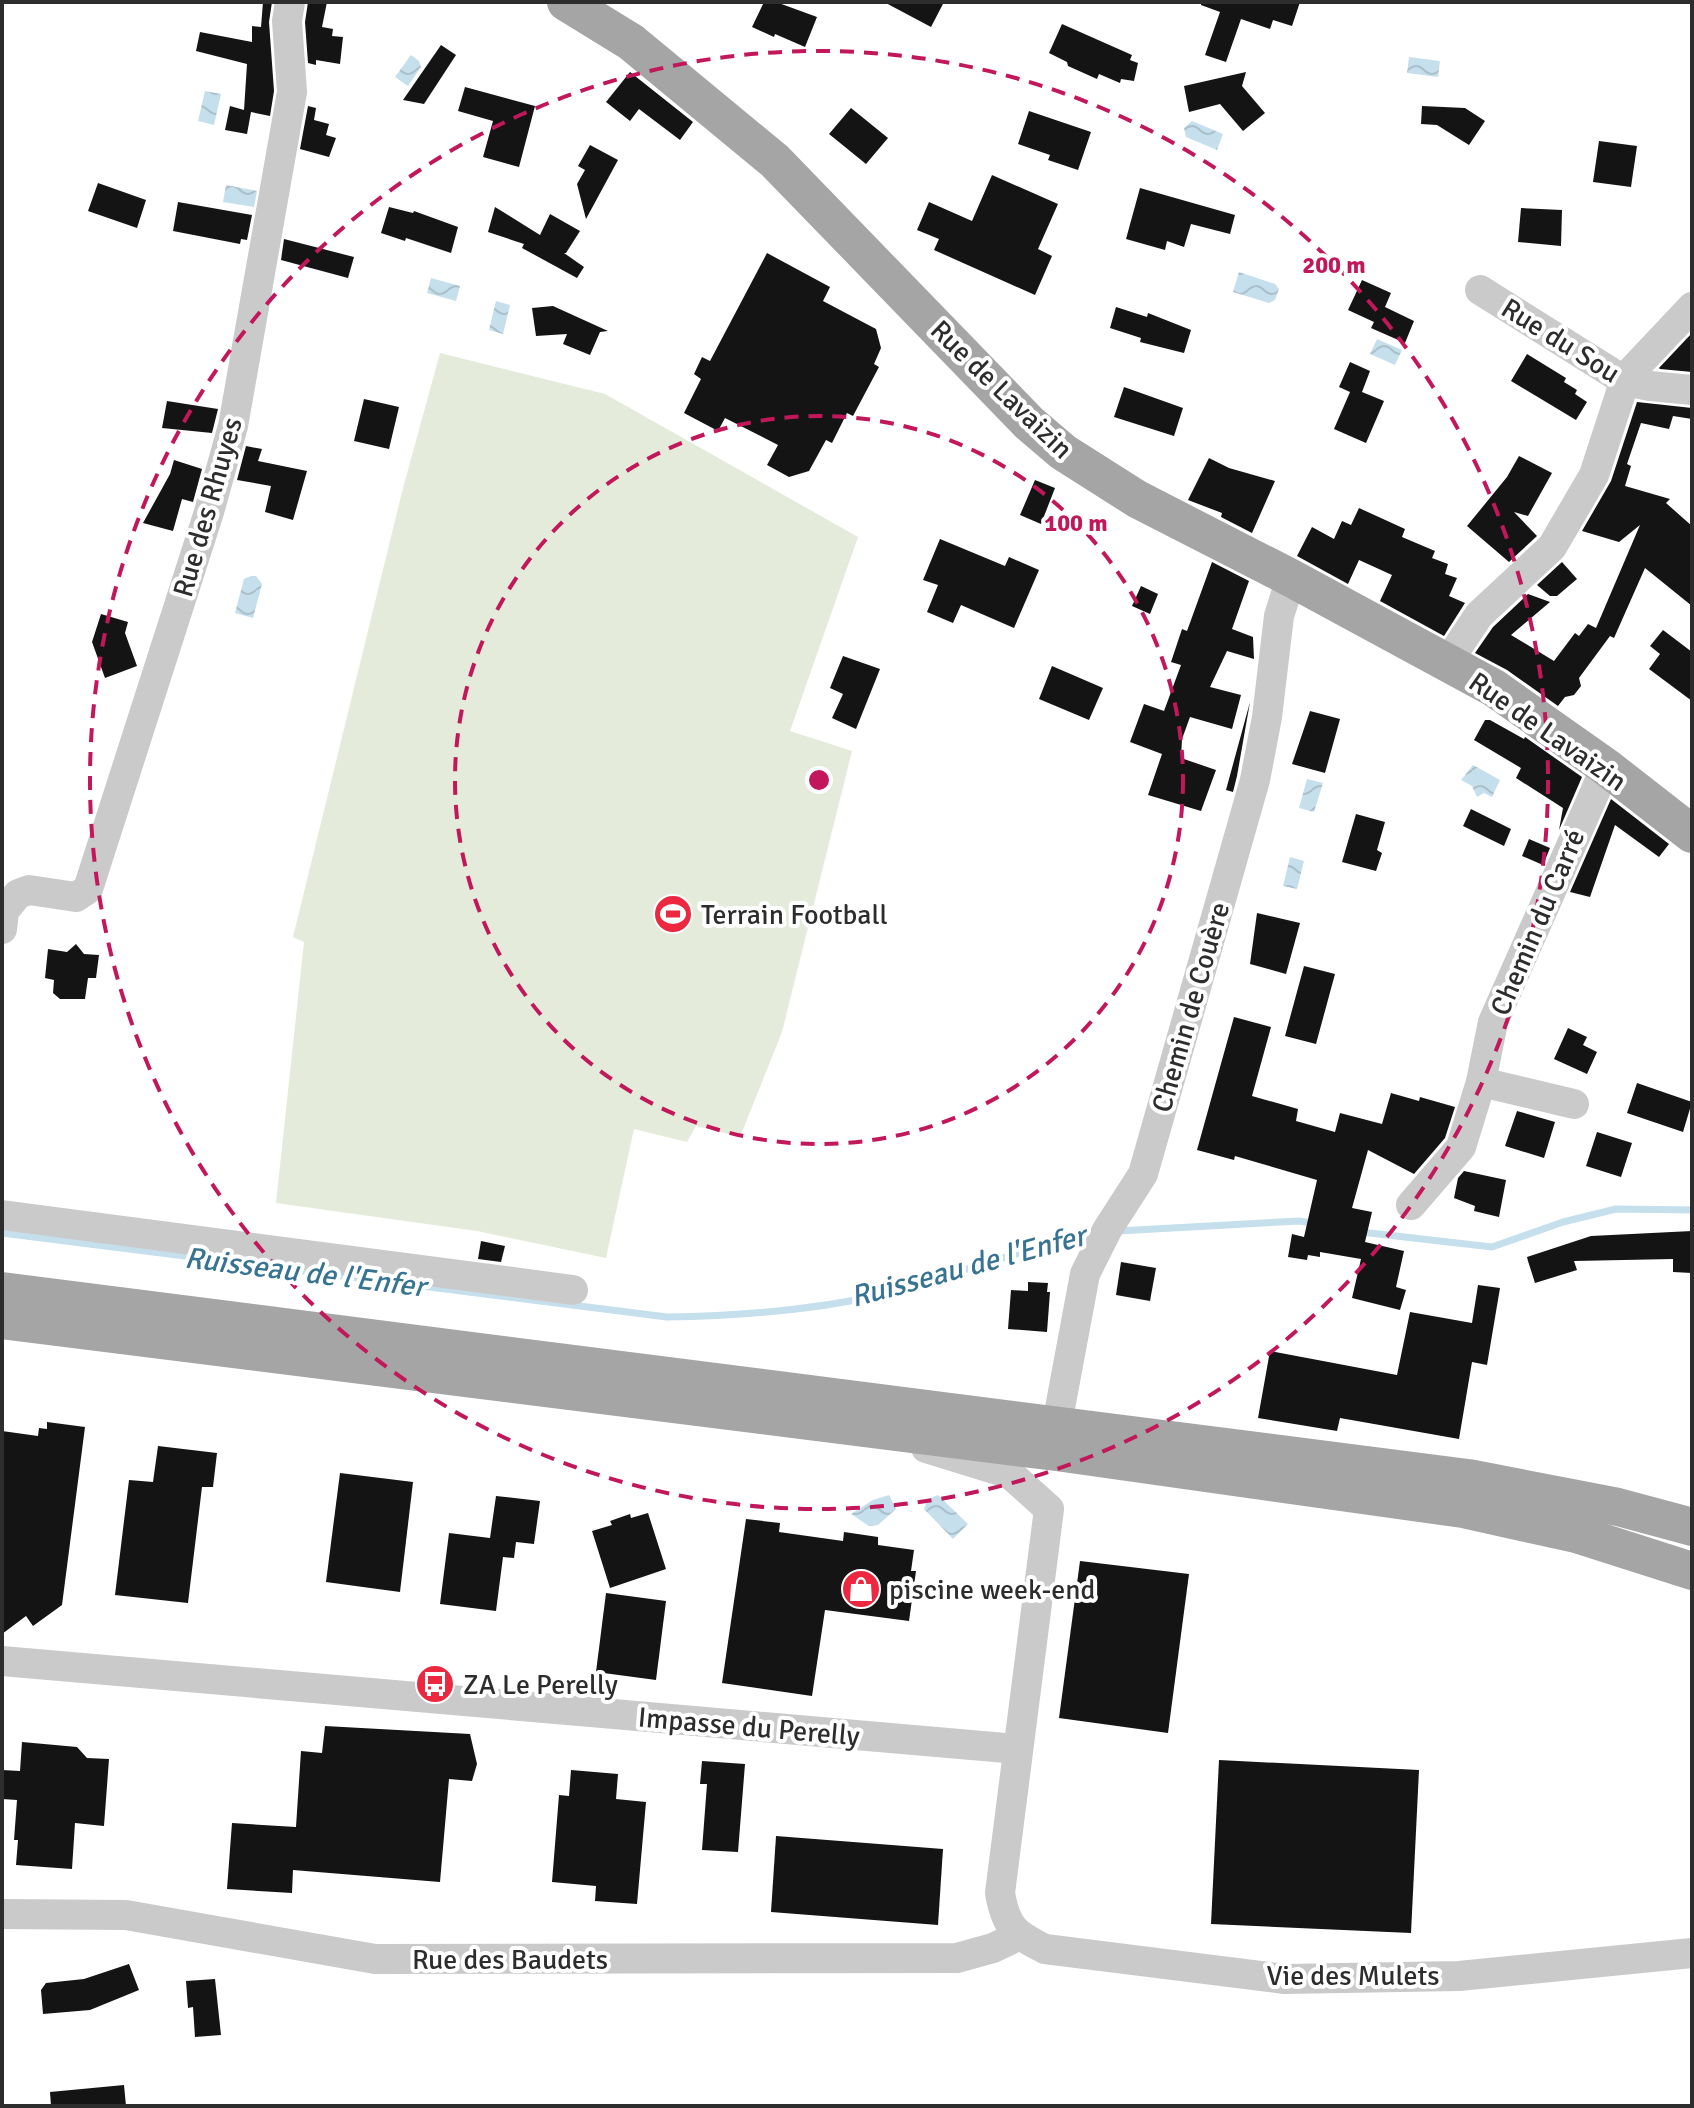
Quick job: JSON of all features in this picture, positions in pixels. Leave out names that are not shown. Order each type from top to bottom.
[{"type":"main road","name":"Rue de Lavaizin","points":[[566,2],[631,42],[775,161],[1029,423],[1063,452],[1137,499],[1494,688],[1606,767],[1692,834]]},
{"type":"main road","points":[[2,1291],[1468,1478],[1618,1507],[1692,1527]]},
{"type":"main road","points":[[2,1320],[1056,1452],[1463,1509],[1576,1534],[1692,1571]]},
{"type":"street","name":"Rue des Rhuyes","points":[[2,929],[4,911],[18,894],[29,890],[76,897],[88,889],[209,512],[233,426],[292,92],[287,21],[290,2]]},
{"type":"street","name":"Rue du Sou","points":[[1480,290],[1625,381],[1692,390]]},
{"type":"street","points":[[1447,663],[1479,615],[1552,547],[1594,475],[1625,381],[1692,307]]},
{"type":"street","name":"Chemin de Couère","points":[[1057,1424],[1085,1274],[1107,1230],[1143,1174],[1255,780],[1267,717],[1279,616],[1291,578]]},
{"type":"street","name":"Chemin du Carré","points":[[1411,1205],[1461,1147],[1481,1082],[1493,1022],[1606,767]]},
{"type":"street","points":[[1481,1082],[1574,1104]]},
{"type":"street","points":[[2,1215],[573,1290]]},
{"type":"street","points":[[863,1428],[1010,1474],[1049,1509],[1000,1893],[1004,1918],[1018,1936]]},
{"type":"street","name":"Impasse du Perelly","points":[[2,1661],[1018,1749]]},
{"type":"street","name":"Rue des Baudets","points":[[2,1914],[126,1915],[375,1959],[957,1958],[993,1948],[1018,1936]]},
{"type":"street","name":"Vie des Mulets","points":[[1018,1936],[1045,1949],[1285,1979],[1459,1976],[1692,1953]]},
{"type":"green space","points":[[440,353],[605,394],[858,537],[790,731],[852,751],[782,1032],[740,1137],[696,1126],[687,1142],[634,1129],[606,1258],[477,1231],[276,1203],[304,942],[293,937],[402,492]]},
{"type":"water","points":[[411,55],[421,67],[408,86],[395,77]]},
{"type":"water","points":[[1409,57],[1440,61],[1438,77],[1407,73]]},
{"type":"water","points":[[205,91],[221,94],[214,125],[198,121]]},
{"type":"water","points":[[1192,121],[1223,134],[1217,150],[1186,137],[1184,128]]},
{"type":"water","points":[[226,185],[257,191],[254,207],[223,202]]},
{"type":"water","points":[[1239,272],[1275,284],[1279,289],[1275,300],[1269,303],[1233,292]]},
{"type":"water","points":[[431,278],[460,286],[456,301],[427,293]]},
{"type":"water","points":[[496,301],[510,305],[503,334],[489,330]]},
{"type":"water","points":[[1377,339],[1402,350],[1395,365],[1370,354]]},
{"type":"water","points":[[256,576],[262,584],[253,618],[235,613],[244,579]]},
{"type":"water","points":[[1473,765],[1500,780],[1492,797],[1484,793],[1477,797],[1472,786],[1461,780]]},
{"type":"water","points":[[1307,779],[1323,783],[1314,812],[1299,808]]},
{"type":"water","points":[[1290,857],[1304,861],[1297,889],[1283,886]]},
{"type":"water","points":[[889,1495],[896,1509],[878,1525],[869,1526],[851,1514],[873,1500]]},
{"type":"water","points":[[938,1495],[968,1524],[953,1539],[924,1509],[928,1499]]},
{"type":"building","points":[[263,2],[272,2],[269,22],[274,91],[270,116],[251,112],[247,134],[225,130],[230,106],[244,110],[247,64],[196,51],[200,32],[252,42],[252,26],[261,27]]},
{"type":"building","points":[[308,2],[327,2],[322,27],[333,29],[332,36],[343,37],[340,64],[316,60],[316,65],[308,63],[305,22]]},
{"type":"building","points":[[764,2],[776,2],[817,17],[805,47],[752,27]]},
{"type":"building","points":[[884,2],[944,2],[931,27]]},
{"type":"building","points":[[1201,2],[1300,2],[1292,26],[1273,20],[1270,29],[1241,19],[1226,62],[1205,55],[1220,12],[1201,5]]},
{"type":"building","points":[[1062,24],[1132,55],[1130,60],[1138,63],[1134,81],[1121,79],[1120,83],[1099,74],[1097,79],[1049,53]]},
{"type":"building","points":[[441,45],[456,55],[424,104],[403,100]]},
{"type":"building","points":[[630,72],[693,122],[680,140],[639,109],[630,121],[606,102]]},
{"type":"building","points":[[1246,72],[1242,86],[1265,113],[1243,131],[1220,104],[1189,112],[1184,86]]},
{"type":"building","points":[[465,87],[535,106],[519,167],[483,157],[493,121],[458,111]]},
{"type":"building","points":[[308,106],[316,108],[314,120],[329,124],[326,135],[336,138],[329,157],[300,149]]},
{"type":"building","points":[[1422,106],[1465,108],[1485,121],[1469,145],[1437,125],[1421,124]]},
{"type":"building","points":[[851,108],[888,138],[866,164],[829,134]]},
{"type":"building","points":[[1029,111],[1091,132],[1078,170],[1048,160],[1050,155],[1018,144]]},
{"type":"building","points":[[1599,141],[1637,146],[1631,187],[1593,182]]},
{"type":"building","points":[[590,145],[618,160],[586,219],[577,184],[585,170],[578,166]]},
{"type":"building","points":[[992,175],[1058,204],[1038,249],[1052,256],[1035,295],[934,250],[939,239],[917,230],[929,202],[972,221]]},
{"type":"building","points":[[98,183],[146,200],[137,228],[88,211]]},
{"type":"building","points":[[1140,188],[1235,215],[1230,234],[1191,224],[1184,247],[1167,241],[1165,250],[1126,239]]},
{"type":"building","points":[[178,202],[252,215],[247,240],[241,239],[240,244],[173,231]]},
{"type":"building","points":[[389,207],[414,211],[458,227],[451,253],[381,233]]},
{"type":"building","points":[[495,207],[540,235],[550,214],[580,231],[564,253],[584,267],[577,278],[522,248],[524,244],[488,232]]},
{"type":"building","points":[[1521,208],[1562,210],[1561,246],[1518,242]]},
{"type":"building","points":[[284,239],[354,257],[348,278],[281,260]]},
{"type":"building","points":[[767,253],[830,287],[823,301],[876,329],[881,348],[874,364],[879,367],[853,416],[847,413],[832,443],[826,440],[809,471],[789,477],[767,465],[778,445],[725,418],[718,431],[684,413],[701,379],[694,374],[702,357],[710,361]]},
{"type":"building","points":[[1362,280],[1391,293],[1385,307],[1414,321],[1405,343],[1371,328],[1374,322],[1348,310]]},
{"type":"building","points":[[553,306],[608,331],[600,332],[590,355],[563,344],[567,334],[536,336],[532,308]]},
{"type":"building","points":[[1116,307],[1147,317],[1148,313],[1191,330],[1184,353],[1140,342],[1141,338],[1110,328]]},
{"type":"building","points":[[1692,333],[1692,372],[1660,369],[1659,368]]},
{"type":"building","points":[[1527,354],[1566,378],[1564,382],[1577,390],[1575,394],[1587,402],[1576,420],[1511,381]]},
{"type":"building","points":[[1350,362],[1370,371],[1362,392],[1384,401],[1366,443],[1334,429],[1350,392],[1339,387]]},
{"type":"building","points":[[1124,387],[1183,408],[1174,436],[1114,417]]},
{"type":"building","points":[[364,399],[399,407],[389,449],[354,441]]},
{"type":"building","points":[[167,401],[218,409],[212,433],[162,428]]},
{"type":"building","points":[[1637,402],[1692,408],[1692,419],[1673,416],[1669,429],[1641,423],[1627,464],[1631,466],[1625,486],[1670,499],[1666,503],[1692,526],[1692,606],[1645,568],[1614,638],[1610,636],[1579,678],[1581,686],[1574,695],[1565,697],[1558,706],[1507,670],[1475,653],[1493,627],[1528,594],[1550,602],[1511,635],[1554,661],[1575,633],[1579,636],[1588,624],[1596,628],[1640,525],[1619,542],[1582,531],[1611,481]]},
{"type":"building","points":[[246,446],[262,449],[258,461],[307,471],[293,520],[265,512],[271,486],[237,480]]},
{"type":"building","points":[[1519,456],[1552,473],[1528,516],[1514,512],[1537,536],[1509,562],[1467,526],[1507,477]]},
{"type":"building","points":[[1209,458],[1229,468],[1275,481],[1252,533],[1221,517],[1222,513],[1188,500]]},
{"type":"building","points":[[174,460],[202,469],[193,502],[182,499],[173,531],[143,523],[170,474]]},
{"type":"building","points":[[1035,480],[1055,488],[1041,524],[1020,515]]},
{"type":"building","points":[[1359,508],[1405,529],[1402,537],[1435,551],[1432,558],[1448,564],[1445,574],[1457,578],[1449,596],[1465,603],[1444,636],[1380,601],[1392,575],[1359,560],[1348,584],[1297,556],[1312,527],[1334,539],[1342,521],[1351,525]]},
{"type":"building","points":[[940,539],[1005,566],[1009,557],[1039,570],[1014,628],[961,605],[953,623],[927,612],[938,585],[923,580]]},
{"type":"building","points":[[1212,562],[1249,581],[1232,629],[1253,637],[1254,659],[1227,651],[1210,687],[1241,695],[1232,729],[1190,717],[1182,739],[1181,758],[1216,770],[1201,811],[1148,795],[1162,754],[1130,742],[1144,704],[1164,711],[1181,665],[1171,662],[1182,629],[1187,631]]},
{"type":"building","points":[[1562,562],[1577,579],[1557,596],[1550,596],[1537,585]]},
{"type":"building","points":[[1141,586],[1158,594],[1150,614],[1132,606]]},
{"type":"building","points":[[101,614],[128,622],[125,633],[137,666],[105,678],[92,642]]},
{"type":"building","points":[[1663,630],[1692,652],[1692,701],[1649,669],[1660,654],[1650,646]]},
{"type":"building","points":[[843,656],[880,669],[856,729],[832,718],[843,694],[830,688]]},
{"type":"building","points":[[1052,666],[1103,688],[1089,720],[1039,699]]},
{"type":"building","points":[[1250,702],[1237,776],[1233,792],[1226,790]]},
{"type":"building","points":[[1310,711],[1340,719],[1325,773],[1292,764]]},
{"type":"building","points":[[1485,720],[1525,737],[1582,777],[1559,830],[1563,808],[1516,778],[1521,768],[1474,740]]},
{"type":"building","points":[[1611,799],[1669,844],[1659,857],[1615,825],[1590,897],[1570,892]]},
{"type":"building","points":[[1471,809],[1511,829],[1504,846],[1463,826]]},
{"type":"building","points":[[1356,814],[1385,822],[1377,850],[1382,853],[1376,871],[1342,862]]},
{"type":"building","points":[[1529,839],[1550,848],[1543,865],[1522,856]]},
{"type":"building","points":[[1257,913],[1300,923],[1286,974],[1250,964]]},
{"type":"building","points":[[76,944],[84,954],[99,955],[96,978],[88,978],[85,999],[60,999],[53,993],[54,980],[45,978],[48,949],[67,952]]},
{"type":"building","points":[[1304,966],[1335,974],[1316,1044],[1285,1036]]},
{"type":"building","points":[[1234,1017],[1271,1027],[1252,1096],[1298,1109],[1296,1121],[1335,1132],[1340,1113],[1382,1124],[1391,1093],[1455,1107],[1445,1138],[1414,1174],[1368,1150],[1352,1208],[1372,1212],[1365,1242],[1404,1251],[1396,1287],[1406,1290],[1400,1310],[1352,1298],[1361,1259],[1320,1252],[1320,1257],[1308,1255],[1307,1260],[1288,1257],[1292,1234],[1304,1237],[1317,1180],[1235,1156],[1234,1160],[1197,1150]]},
{"type":"building","points":[[1568,1028],[1587,1037],[1583,1045],[1597,1052],[1587,1074],[1554,1059]]},
{"type":"building","points":[[1637,1083],[1692,1102],[1683,1132],[1627,1113]]},
{"type":"building","points":[[1517,1111],[1555,1122],[1544,1158],[1505,1146]]},
{"type":"building","points":[[1597,1132],[1632,1143],[1621,1177],[1586,1166]]},
{"type":"building","points":[[1464,1171],[1506,1180],[1499,1217],[1474,1211],[1475,1206],[1454,1198],[1458,1178]]},
{"type":"building","points":[[1692,1231],[1692,1273],[1673,1272],[1673,1259],[1574,1261],[1577,1270],[1535,1283],[1527,1257],[1591,1236]]},
{"type":"building","points":[[481,1241],[505,1246],[501,1262],[478,1259]]},
{"type":"building","points":[[1121,1262],[1156,1268],[1150,1301],[1116,1295]]},
{"type":"building","points":[[1028,1282],[1048,1283],[1047,1332],[1008,1329],[1011,1290],[1028,1291]]},
{"type":"building","points":[[1478,1285],[1500,1288],[1487,1365],[1472,1362],[1459,1439],[1340,1418],[1337,1431],[1258,1418],[1270,1351],[1397,1375],[1410,1312],[1472,1323]]},
{"type":"building","points":[[47,1422],[85,1427],[62,1605],[33,1626],[26,1616],[2,1634],[2,1431],[38,1436],[39,1428],[47,1429]]},
{"type":"building","points":[[158,1446],[217,1453],[213,1487],[202,1487],[188,1603],[115,1595],[129,1480],[153,1482]]},
{"type":"building","points":[[340,1473],[413,1482],[400,1592],[326,1582]]},
{"type":"building","points":[[496,1496],[540,1501],[534,1544],[516,1542],[514,1558],[503,1557],[496,1611],[440,1604],[449,1533],[490,1538]]},
{"type":"building","points":[[648,1513],[666,1569],[610,1588],[592,1531],[612,1525],[610,1521],[630,1514],[631,1518]]},
{"type":"building","points":[[746,1519],[780,1523],[779,1532],[843,1541],[844,1532],[878,1537],[878,1545],[914,1550],[911,1571],[916,1571],[909,1621],[825,1610],[812,1696],[722,1683]]},
{"type":"building","points":[[1080,1561],[1189,1574],[1168,1733],[1059,1718]]},
{"type":"building","points":[[606,1593],[666,1601],[656,1680],[596,1672]]},
{"type":"building","points":[[325,1726],[470,1734],[477,1764],[472,1781],[449,1779],[440,1882],[293,1870],[292,1893],[227,1889],[232,1823],[296,1827],[301,1751],[322,1753]]},
{"type":"building","points":[[22,1742],[77,1747],[87,1758],[109,1759],[104,1826],[75,1823],[72,1869],[16,1865],[17,1800],[2,1799],[2,1770],[20,1771]]},
{"type":"building","points":[[1219,1760],[1419,1770],[1411,1933],[1211,1924]]},
{"type":"building","points":[[702,1761],[745,1764],[738,1852],[702,1850],[707,1784],[700,1784]]},
{"type":"building","points":[[571,1770],[618,1774],[616,1799],[646,1802],[637,1904],[595,1901],[596,1886],[552,1882],[559,1795],[569,1796]]},
{"type":"building","points":[[776,1836],[943,1849],[938,1925],[771,1912]]},
{"type":"building","points":[[129,1964],[139,1990],[90,2010],[43,2014],[41,1990],[46,1983],[84,1979]]},
{"type":"building","points":[[215,1979],[221,2035],[195,2037],[193,2007],[188,2008],[186,1981]]},
{"type":"building","points":[[124,2085],[126,2106],[51,2106],[50,2092]]},
{"type":"waterway","name":"Ruisseau de l'Enfer","points":[[1361,1232],[1492,1247],[1563,1222],[1616,1209],[1692,1210]]},
{"type":"waterway","name":"Ruisseau de l'Enfer","points":[[1118,1231],[1299,1221],[1313,1223]]},
{"type":"waterway","name":"Ruisseau de l'Enfer","points":[[2,1233],[667,1317],[777,1311],[859,1300],[1087,1232],[1098,1232]]},
{"type":"place","name":"Terrain Football","points":[[673,914]]},
{"type":"place","name":"piscine week-end","points":[[861,1589]]},
{"type":"place","name":"ZA Le Perelly","points":[[435,1684]]}]
